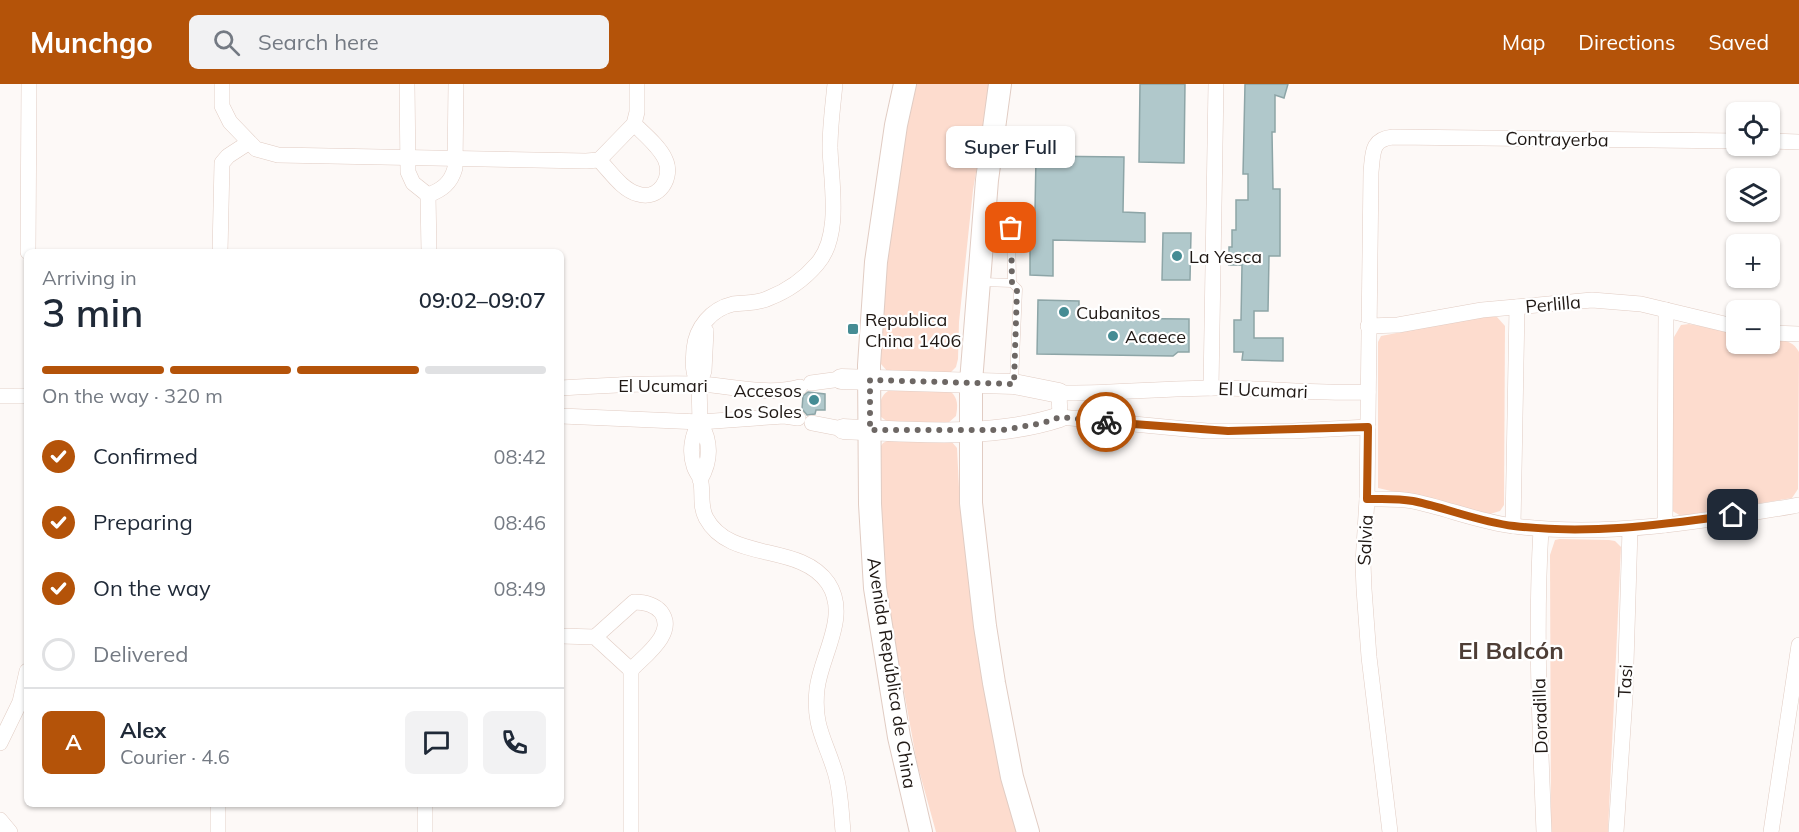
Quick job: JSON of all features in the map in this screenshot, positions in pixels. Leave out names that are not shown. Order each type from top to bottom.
[{"type":"main road","name":"Avenida República de China","points":[[905,84],[896,125],[876,262],[870,380],[870,504],[875,588],[899,738],[921,832]]},
{"type":"main road","points":[[1000,84],[987,180],[971,382],[971,503],[985,626],[1012,777],[1028,832]]},
{"type":"street","points":[[28,249],[29,84]]},
{"type":"street","points":[[222,84],[224,113],[230,122],[256,149],[278,154],[586,161],[599,160],[634,124],[637,84]]},
{"type":"street","points":[[407,84],[408,172],[413,183],[428,195]]},
{"type":"street","points":[[428,195],[440,190],[453,176],[456,159],[456,84]]},
{"type":"street","points":[[835,84],[831,123],[832,229],[822,258],[798,281],[778,294],[755,303],[724,307],[710,317],[705,338],[704,371],[699,384],[700,422],[706,433],[708,461],[700,480],[705,516],[719,533],[737,544],[787,558],[814,569],[832,589],[835,600],[835,622],[821,671],[816,700],[818,725],[838,784],[842,832]]},
{"type":"street","points":[[1211,388],[1216,84]]},
{"type":"street","points":[[599,160],[625,187],[638,195],[658,191],[664,185],[668,176],[668,166],[664,156],[634,124]]},
{"type":"street","name":"Contrayerba","points":[[1379,140],[1393,136],[1726,141]]},
{"type":"street","name":"Salvia","points":[[1379,140],[1374,152],[1371,172],[1367,499],[1363,563],[1369,657],[1390,832]]},
{"type":"street","points":[[1780,141],[1799,142]]},
{"type":"street","points":[[220,249],[222,163],[228,156],[248,143]]},
{"type":"street","points":[[428,195],[429,249]]},
{"type":"street","name":"Perlilla","points":[[1368,327],[1398,326],[1471,312],[1592,300],[1641,304],[1726,324]]},
{"type":"street","points":[[1513,526],[1517,307]]},
{"type":"street","points":[[1665,525],[1666,310]]},
{"type":"street","points":[[1780,333],[1799,334]]},
{"type":"street","points":[[841,379],[1014,384],[1059,393],[1060,417]]},
{"type":"street","name":"El Ucumari","points":[[564,388],[649,383],[699,384],[777,391],[841,379]]},
{"type":"street","name":"El Ucumari","points":[[1059,393],[1211,388],[1258,388],[1336,393],[1368,392]]},
{"type":"street","points":[[0,396],[24,396]]},
{"type":"street","name":"El Ucumari","points":[[564,416],[700,422],[784,416],[843,429]]},
{"type":"street","points":[[843,429],[972,432],[1023,427],[1060,417],[1185,429],[1250,432],[1368,427]]},
{"type":"street","points":[[1367,499],[1393,498],[1412,501],[1488,523],[1541,529],[1630,529],[1799,505]]},
{"type":"street","name":"Doradilla","points":[[1541,529],[1538,576],[1538,668],[1544,832]]},
{"type":"street","name":"Tasi","points":[[1616,832],[1625,697],[1630,529]]},
{"type":"street","points":[[595,637],[634,602],[643,602],[657,608],[665,620],[666,627],[663,637],[631,670],[631,832]]},
{"type":"street","points":[[564,636],[595,637],[631,670]]},
{"type":"street","points":[[1771,832],[1799,645]]},
{"type":"street","points":[[0,743],[20,702],[24,684]]},
{"type":"street","points":[[218,807],[218,832]]},
{"type":"street","points":[[425,807],[425,832]]},
{"type":"street","points":[[0,820],[10,832]]},
{"type":"lane","points":[[1011,228],[1012,283],[1017,289],[1014,384]]},
{"type":"lane","points":[[980,282],[1012,283]]},
{"type":"shaded area","points":[[912,84],[991,84],[973,190],[959,322],[958,359],[956,367],[951,372],[943,374],[888,372],[881,364],[882,276]]},
{"type":"shaded area","points":[[1481,317],[1497,317],[1505,326],[1504,505],[1500,511],[1490,514],[1378,488],[1378,342],[1381,336]]},
{"type":"shaded area","points":[[1689,324],[1726,331],[1726,354],[1780,354],[1780,340],[1797,348],[1799,352],[1798,489],[1792,498],[1681,516],[1669,509],[1674,337],[1681,325]]},
{"type":"shaded area","points":[[891,389],[951,392],[957,402],[956,416],[948,423],[889,423],[880,416],[880,407],[882,397]]},
{"type":"shaded area","points":[[891,439],[951,441],[957,448],[960,507],[1018,832],[936,832],[917,763],[895,642],[883,597],[879,449],[883,443]]},
{"type":"shaded area","points":[[1555,540],[1609,540],[1615,541],[1621,547],[1608,832],[1551,832],[1550,555]]},
{"type":"building","points":[[1140,84],[1185,84],[1184,163],[1139,162]]},
{"type":"building","points":[[1245,84],[1288,84],[1284,98],[1275,95],[1275,132],[1272,132],[1273,189],[1280,189],[1280,256],[1269,256],[1268,311],[1254,311],[1254,338],[1283,338],[1283,361],[1242,360],[1243,352],[1234,352],[1234,320],[1241,320],[1242,265],[1229,265],[1229,247],[1232,247],[1232,230],[1236,230],[1236,200],[1248,200],[1248,174],[1243,174]]},
{"type":"building","points":[[1036,156],[1124,157],[1123,212],[1145,213],[1145,242],[1053,240],[1053,276],[1030,275],[1030,211],[1035,211]]},
{"type":"building","name":"La Yesca","points":[[1163,233],[1191,233],[1190,280],[1162,280]]},
{"type":"building","name":"Acaece","points":[[1038,300],[1079,301],[1079,318],[1189,319],[1189,352],[1178,352],[1173,356],[1037,354]]},
{"type":"building","points":[[808,392],[825,394],[825,410],[816,410],[815,414],[807,415],[802,409],[803,396]]},
{"type":"way so far","points":[[1011,228],[1012,283],[1017,289],[1014,384],[870,380],[870,430],[972,432],[1003,430],[1043,423],[1060,417],[1106,422]]},
{"type":"place","name":"Super Full","points":[[1011,228]]},
{"type":"place","name":"La Yesca","points":[[1177,256]]},
{"type":"place","name":"Cubanitos","points":[[1064,312]]},
{"type":"place","name":"Republica China 1406","points":[[853,329]]},
{"type":"place","name":"Acaece","points":[[1113,336]]},
{"type":"place","name":"Accesos Los Soles","points":[[814,400]]},
{"type":"district","name":"El Balcón","points":[[1511,650]]},
{"type":"route","points":[[1106,422],[1207,431],[1250,432],[1368,427],[1367,499],[1393,498],[1412,501],[1488,523],[1541,529],[1630,529],[1733,515]]}]
